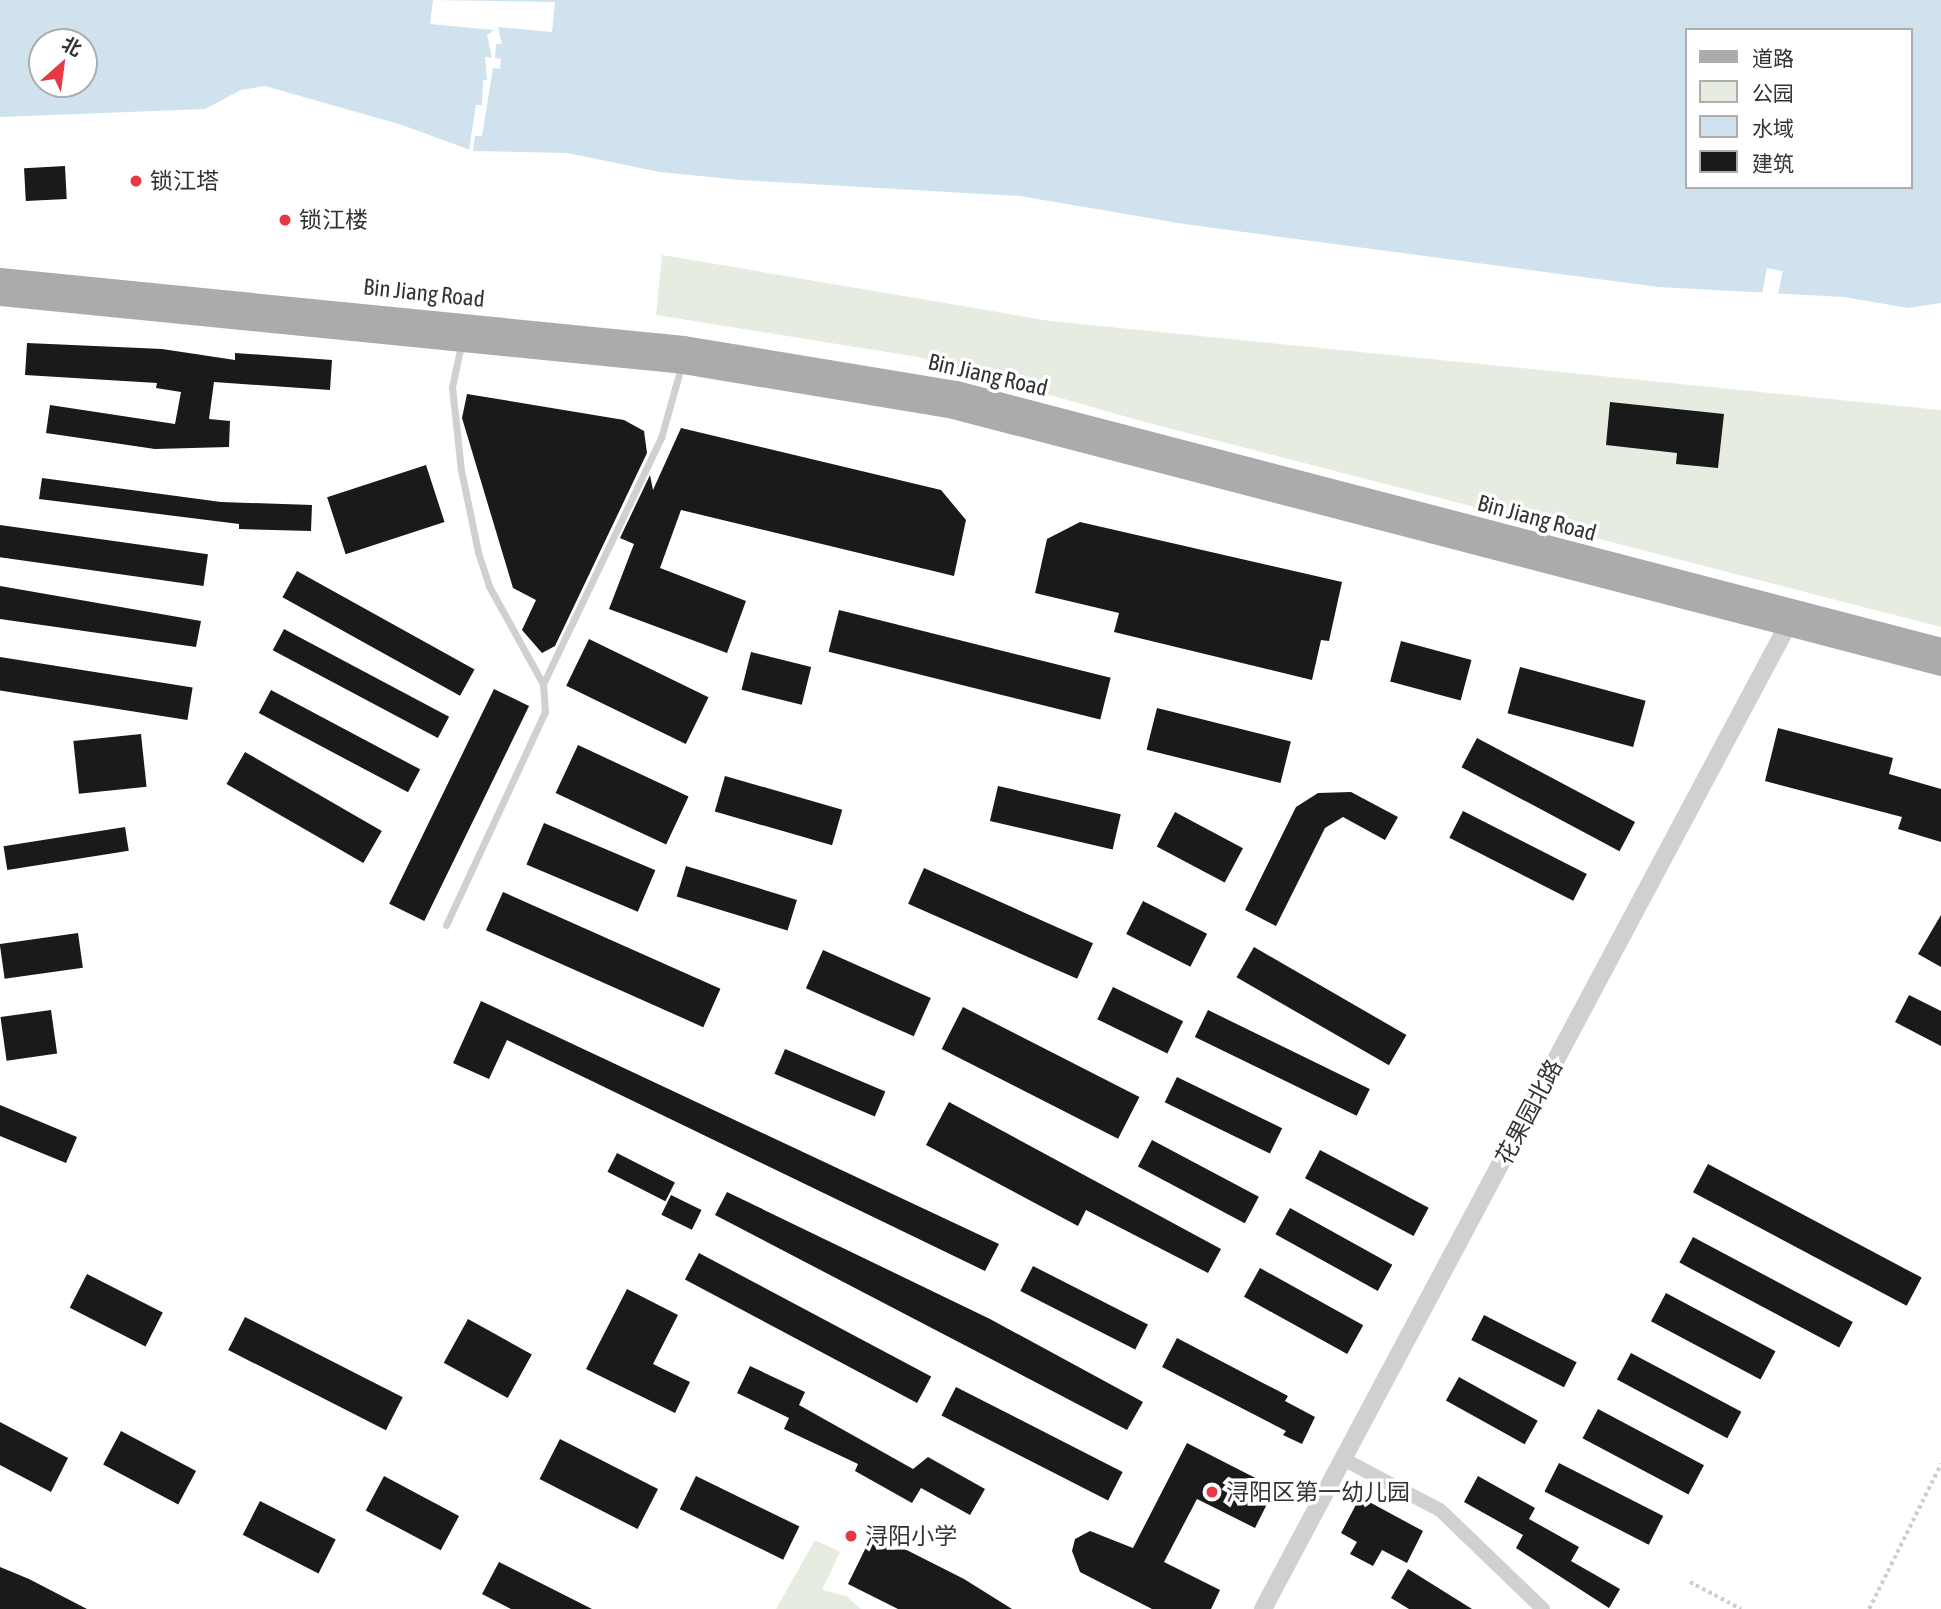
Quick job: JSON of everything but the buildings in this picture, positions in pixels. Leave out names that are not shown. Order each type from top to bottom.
[{"type":"main road","name":"Bin Jiang Road","points":[[0,278],[684,346],[956,391],[1941,665]]},
{"type":"main road","name":"Bin Jiang Road","points":[[0,295],[682,363],[953,408],[1790,621],[1941,648]]},
{"type":"street","name":"花果园北路","points":[[1263,1609],[1345,1460],[1790,621]]},
{"type":"street","points":[[1345,1460],[1440,1510],[1544,1609]]},
{"type":"lane","points":[[446,925],[545,712],[543,684],[489,586],[468,506],[452,387],[466,324]]},
{"type":"lane","points":[[543,684],[661,438],[682,363]]},
{"type":"path","points":[[1869,1609],[1941,1464]]},
{"type":"path","points":[[1690,1582],[1741,1609]]},
{"type":"green space","points":[[662,255],[1050,321],[1941,410],[1941,627],[1141,421],[918,357],[656,315]]},
{"type":"green space","points":[[815,1540],[840,1552],[822,1590],[846,1596],[861,1609],[776,1609]]},
{"type":"water","points":[[0,0],[1941,0],[1941,303],[1908,308],[1844,297],[1658,287],[1184,224],[1020,196],[740,180],[660,172],[567,153],[473,151],[402,125],[265,86],[241,90],[205,109],[0,117]]},
{"type":"pier","points":[[433,0],[555,2],[552,32],[498,27],[502,44],[496,44],[495,58],[501,59],[500,69],[493,68],[482,136],[475,136],[473,151],[479,155],[469,150],[476,105],[482,105],[483,80],[487,80],[485,57],[492,58],[487,35],[494,30],[430,24]]},
{"type":"pier","points":[[1767,268],[1783,271],[1777,301],[1761,297]]},
{"type":"place","name":"锁江塔","points":[[136,181]]},
{"type":"place","name":"锁江楼","points":[[285,220]]},
{"type":"place","name":"浔阳区第一幼儿园","points":[[1212,1492]]},
{"type":"place","name":"浔阳小学","points":[[851,1536]]}]
